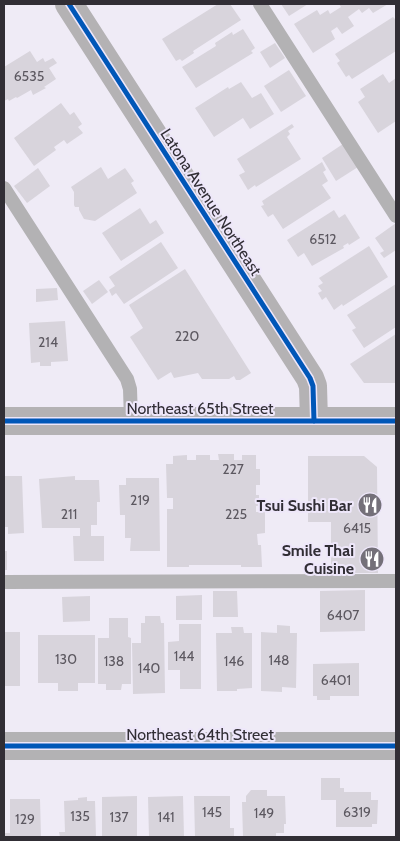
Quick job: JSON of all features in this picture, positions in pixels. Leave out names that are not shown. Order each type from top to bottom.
[{"type":"street","name":"Latona Avenue Northeast","points":[[69,4],[310,378],[313,386],[314,421]]},
{"type":"street","name":"Northeast 65th Street","points":[[4,421],[396,420]]},
{"type":"street","name":"Northeast 64th Street","points":[[4,746],[396,746]]},
{"type":"lane","points":[[260,4],[396,216]]},
{"type":"lane","points":[[4,188],[127,379],[130,389],[131,420]]},
{"type":"lane","points":[[4,582],[396,581]]},
{"type":"building","points":[[218,4],[230,4],[241,20],[193,51],[194,53],[182,61],[180,59],[176,61],[162,39]]},
{"type":"building","points":[[281,4],[308,4],[289,16]]},
{"type":"building","points":[[339,4],[388,4],[373,13],[369,8],[362,13],[359,9],[348,17],[354,26],[342,34],[337,27],[331,31],[335,39],[313,53],[294,24],[317,10],[320,15],[328,10],[330,14],[341,7]]},
{"type":"building","points":[[393,17],[396,20],[396,51],[352,79],[349,75],[346,77],[337,63],[340,61],[335,54]]},
{"type":"building","points":[[243,29],[255,48],[251,51],[253,53],[196,88],[182,67],[216,46],[215,43],[232,32],[233,35]]},
{"type":"building","points":[[275,43],[285,58],[270,68],[260,52]]},
{"type":"building","points":[[30,51],[37,62],[43,58],[45,62],[53,58],[57,63],[49,68],[56,79],[44,87],[46,88],[33,95],[31,90],[17,98],[4,101],[4,67]]},
{"type":"building","points":[[289,70],[306,96],[281,112],[264,86]]},
{"type":"building","points":[[383,74],[389,83],[396,78],[396,121],[378,133],[358,102],[365,97],[360,89]]},
{"type":"building","points":[[241,82],[252,98],[261,93],[274,114],[250,129],[243,118],[214,137],[195,108],[228,87],[229,89]]},
{"type":"building","points":[[61,103],[70,115],[74,112],[82,124],[78,127],[83,133],[67,144],[64,140],[54,147],[56,150],[34,166],[14,138]]},
{"type":"building","points":[[292,124],[294,127],[288,131],[290,134],[287,137],[301,159],[248,190],[239,175],[245,172],[237,159]]},
{"type":"building","points":[[343,144],[358,167],[336,181],[322,158]]},
{"type":"building","points":[[322,162],[326,170],[323,172],[328,181],[322,185],[331,198],[283,229],[273,214],[268,217],[261,206],[264,205],[262,201]]},
{"type":"building","points":[[101,167],[108,179],[125,168],[134,181],[131,183],[137,193],[95,221],[84,219],[79,207],[74,205],[74,192],[71,187]]},
{"type":"building","points":[[38,168],[50,186],[27,203],[14,186]]},
{"type":"building","points":[[140,208],[150,224],[156,220],[164,233],[121,261],[102,233]]},
{"type":"building","points":[[334,210],[339,218],[345,214],[360,238],[349,245],[348,243],[343,246],[344,248],[312,266],[304,253],[298,257],[287,240]]},
{"type":"building","points":[[396,223],[396,250],[384,258],[380,253],[384,251],[375,238]]},
{"type":"building","points":[[161,242],[178,268],[124,304],[116,293],[112,296],[109,290],[115,286],[109,277]]},
{"type":"building","points":[[369,246],[388,277],[334,310],[326,297],[322,300],[318,293],[322,291],[318,286],[323,283],[319,278]]},
{"type":"building","points":[[185,269],[251,373],[240,380],[236,380],[234,376],[229,379],[202,379],[198,373],[174,378],[171,372],[158,380],[130,337],[143,328],[129,305]]},
{"type":"building","points":[[99,280],[108,292],[92,304],[83,291]]},
{"type":"building","points":[[396,284],[396,327],[364,348],[352,330],[356,328],[347,315]]},
{"type":"building","points":[[57,288],[58,300],[36,302],[36,289]]},
{"type":"building","points":[[65,321],[68,361],[51,362],[51,366],[40,366],[40,362],[31,363],[29,323]]},
{"type":"building","points":[[396,334],[396,383],[364,383],[350,364]]},
{"type":"building","points":[[218,454],[234,454],[234,460],[242,460],[242,455],[256,455],[256,469],[260,469],[260,485],[256,485],[256,495],[259,495],[259,506],[256,506],[256,512],[265,512],[265,533],[257,534],[258,545],[261,545],[262,567],[189,565],[189,567],[167,567],[167,509],[173,509],[173,498],[167,498],[166,464],[173,464],[173,456],[187,455],[187,460],[196,460],[196,455],[210,455],[210,460],[219,460]]},
{"type":"building","points":[[308,456],[364,456],[377,467],[378,573],[331,573],[331,522],[308,522]]},
{"type":"building","points":[[4,476],[22,476],[24,533],[8,534],[8,527],[4,527]]},
{"type":"building","points":[[75,476],[75,480],[99,480],[100,502],[97,502],[97,525],[91,525],[91,536],[104,536],[104,561],[74,561],[73,536],[80,536],[80,528],[42,528],[39,479]]},
{"type":"building","points":[[126,478],[159,478],[160,551],[130,551],[131,538],[125,538],[125,515],[120,515],[119,485],[126,485]]},
{"type":"building","points":[[4,551],[7,551],[7,570],[4,570]]},
{"type":"building","points":[[365,590],[365,631],[320,632],[320,591]]},
{"type":"building","points":[[213,591],[237,591],[238,617],[213,617]]},
{"type":"building","points":[[202,595],[202,620],[176,620],[176,596]]},
{"type":"building","points":[[90,596],[90,621],[63,622],[62,597]]},
{"type":"building","points":[[145,616],[160,616],[161,623],[164,623],[165,693],[133,694],[132,643],[141,643],[141,623],[145,623]]},
{"type":"building","points":[[109,618],[128,618],[128,637],[131,638],[131,684],[122,684],[121,690],[106,690],[106,684],[98,684],[98,638],[109,638]]},
{"type":"building","points":[[179,624],[201,624],[201,689],[180,689],[180,670],[168,670],[168,642],[179,641]]},
{"type":"building","points":[[277,625],[290,626],[290,633],[297,633],[296,688],[282,687],[282,692],[261,691],[261,632],[277,633]]},
{"type":"building","points":[[231,627],[243,627],[244,633],[252,633],[252,688],[237,689],[237,691],[217,691],[216,633],[232,633]]},
{"type":"building","points":[[4,632],[20,632],[20,686],[4,686]]},
{"type":"building","points":[[38,635],[95,635],[95,683],[78,683],[78,691],[58,691],[58,683],[38,683]]},
{"type":"building","points":[[359,663],[359,696],[330,696],[330,700],[317,700],[317,696],[313,696],[313,664]]},
{"type":"building","points":[[321,778],[340,778],[340,788],[344,788],[344,792],[371,792],[371,800],[378,800],[377,824],[372,824],[372,827],[336,827],[336,800],[321,800]]},
{"type":"building","points":[[251,790],[267,790],[267,796],[285,796],[286,824],[284,824],[284,833],[276,833],[276,837],[243,837],[242,802],[246,802],[246,796]]},
{"type":"building","points":[[137,796],[137,837],[102,837],[102,797]]},
{"type":"building","points":[[183,796],[184,837],[149,837],[148,797]]},
{"type":"building","points":[[194,796],[230,796],[230,828],[234,828],[234,837],[195,837]]},
{"type":"building","points":[[87,797],[87,801],[95,801],[96,837],[60,837],[59,832],[65,832],[64,801]]},
{"type":"building","points":[[10,799],[40,799],[41,837],[4,837],[4,833],[10,833]]},
{"type":"cycle path","points":[[69,4],[310,378],[313,386],[314,421]]},
{"type":"cycle path","points":[[4,421],[396,421]]},
{"type":"cycle path","points":[[4,746],[396,746]]},
{"type":"place","name":"Tsui Sushi Bar","points":[[370,505]]},
{"type":"place","name":"Smile Thai Cuisine","points":[[372,559]]}]
